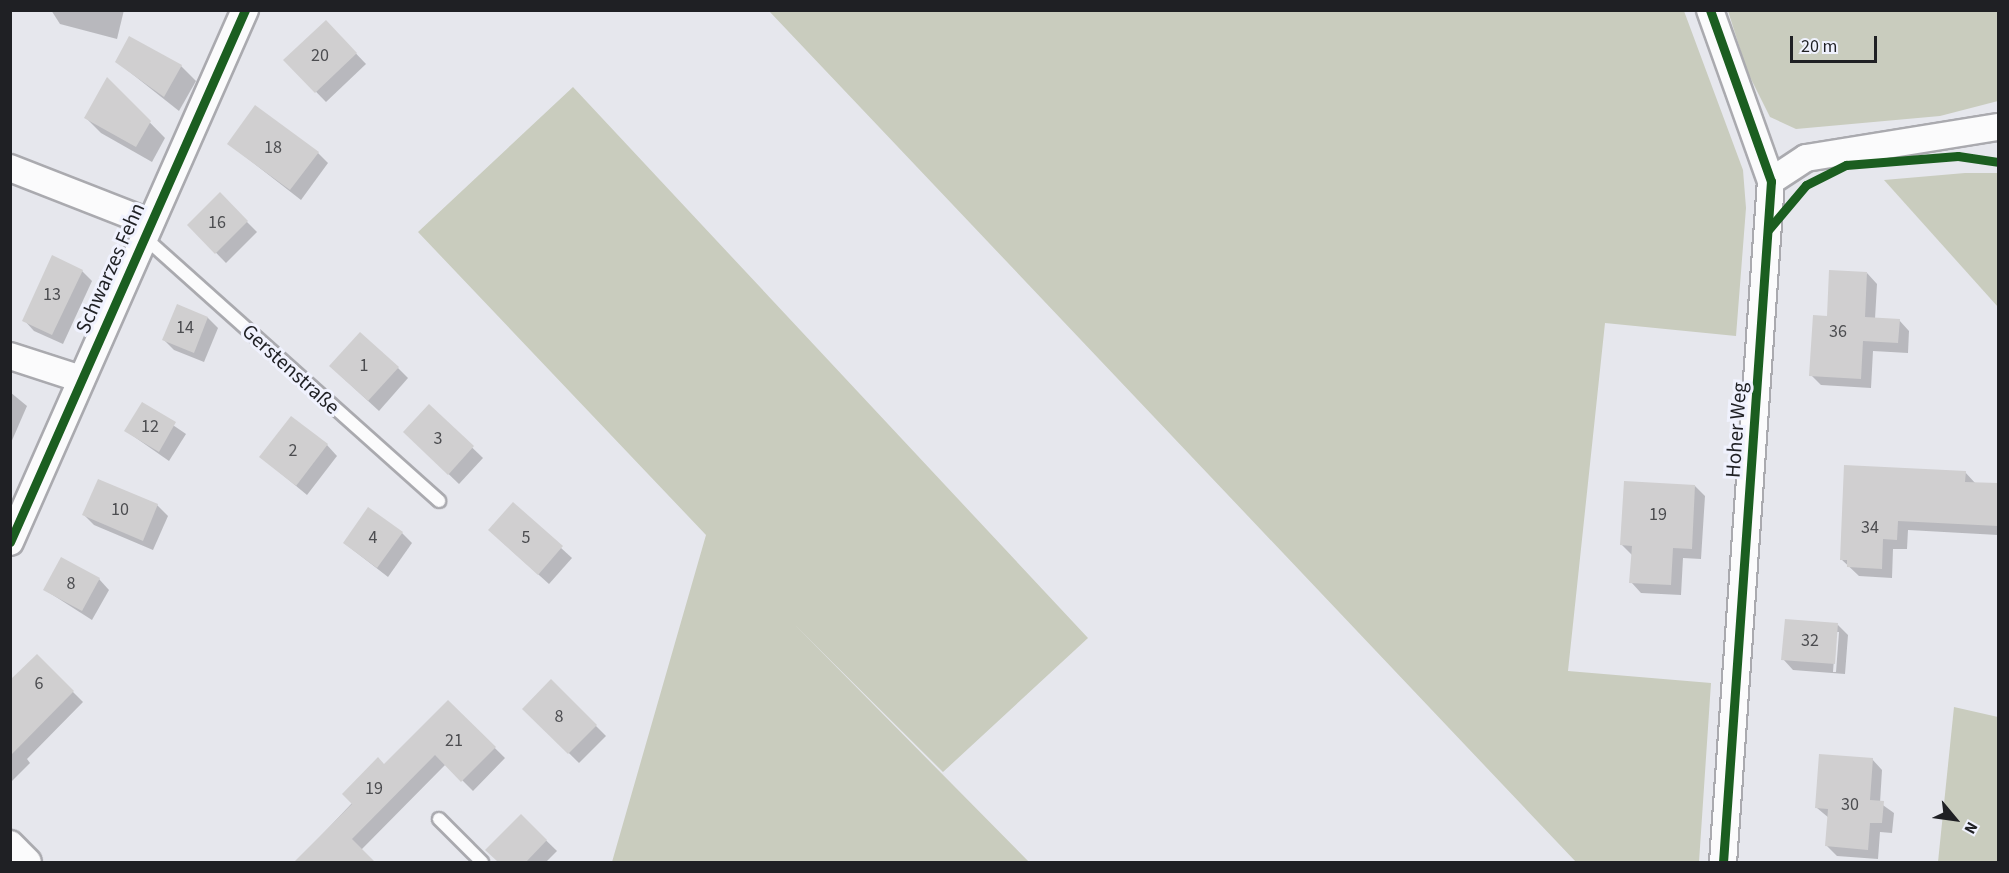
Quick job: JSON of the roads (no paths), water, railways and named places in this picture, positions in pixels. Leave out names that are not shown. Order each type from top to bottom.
[{"type":"street","name":"Schwarzes Fehn","points":[[10,542],[245,10]]},
{"type":"street","name":"Hoher Weg","points":[[1710,10],[1771,181],[1723,862]]},
{"type":"street","points":[[1771,181],[1806,158],[1998,127]]},
{"type":"street","points":[[10,168],[147,230]]},
{"type":"street","points":[[10,356],[81,379]]},
{"type":"street","points":[[10,844],[28,862]]},
{"type":"lane","name":"Gerstenstraße","points":[[147,230],[439,501]]},
{"type":"lane","points":[[439,819],[482,862]]}]
